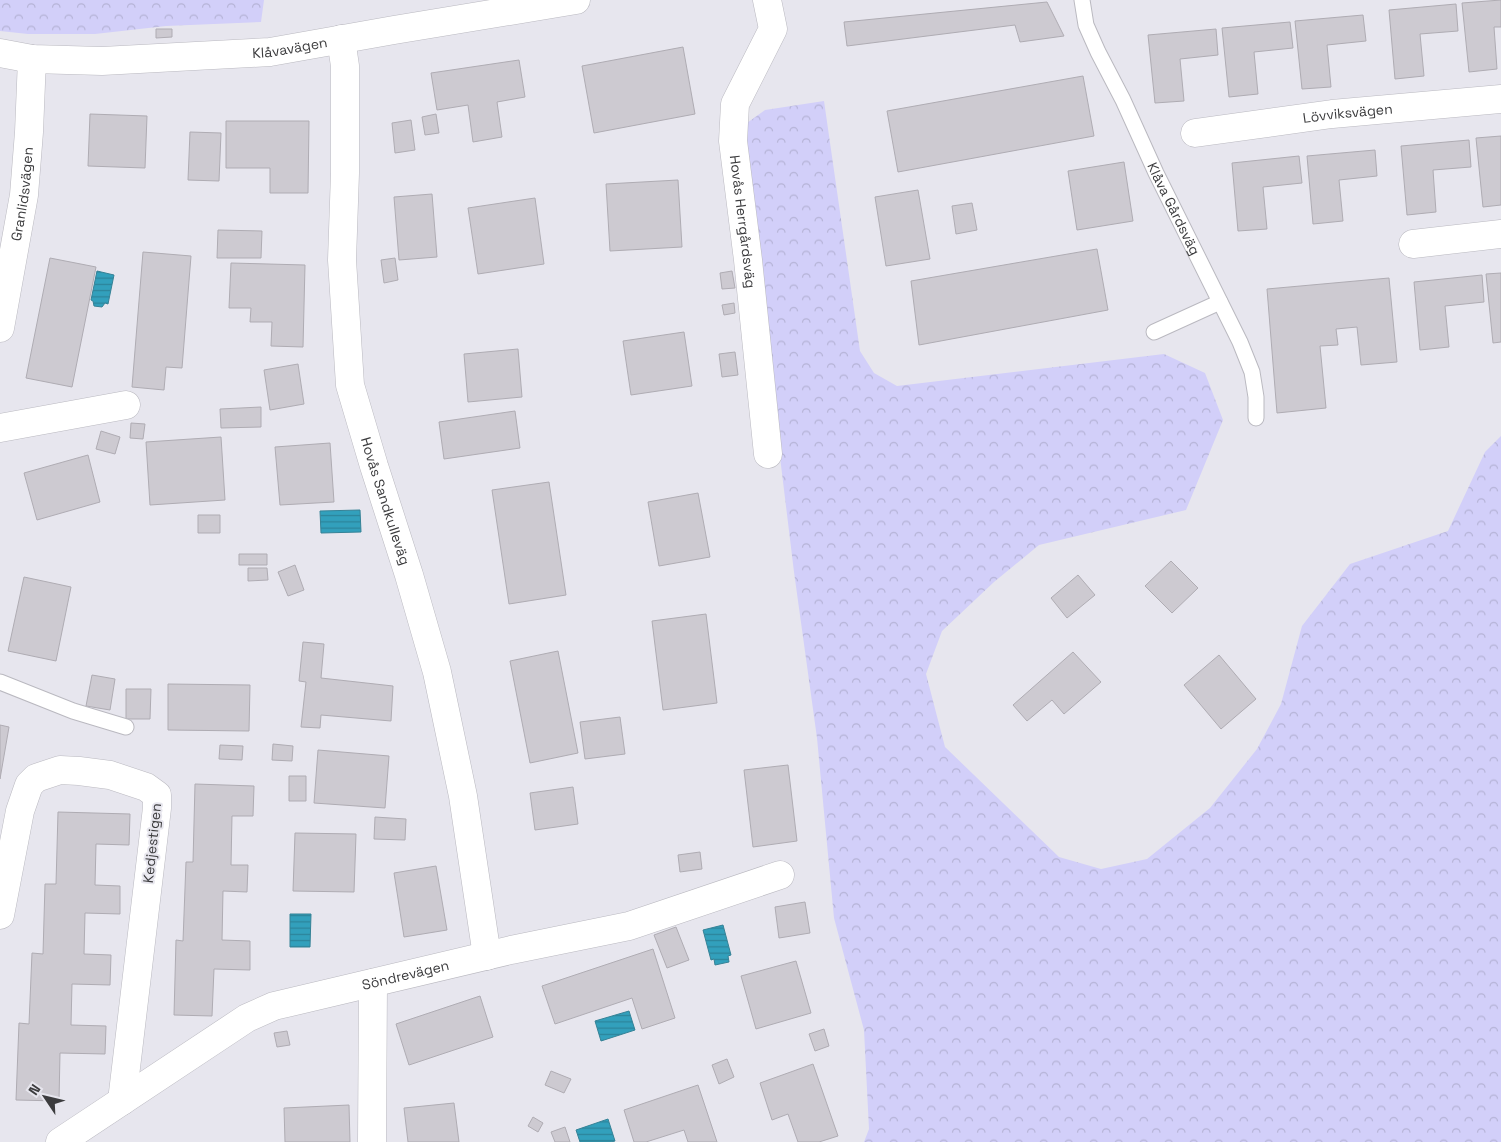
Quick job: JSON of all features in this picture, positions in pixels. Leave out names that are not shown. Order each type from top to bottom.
[{"type":"street","name":"Klåvavägen","points":[[0,53],[32,58],[102,61],[270,52],[576,0]]},
{"type":"street","name":"Hovås Herrgårdsväg","points":[[767,0],[773,30],[735,104],[733,141],[748,260],[768,454]]},
{"type":"street","name":"Hovås Sandkulleväg","points":[[341,39],[345,66],[345,173],[342,260],[350,385],[437,672],[463,796],[487,956]]},
{"type":"street","name":"Granlidsvägen","points":[[0,328],[24,195],[32,58]]},
{"type":"street","name":"Lövviksvägen","points":[[1195,133],[1332,114],[1501,99]]},
{"type":"street","points":[[1413,244],[1501,234]]},
{"type":"street","points":[[0,428],[126,405]]},
{"type":"street","name":"Kedjestigen","points":[[0,915],[20,811],[29,784],[36,778],[60,770],[110,775],[146,787],[157,795],[122,1101]]},
{"type":"street","name":"Söndrevägen","points":[[60,1142],[247,1018],[274,1006],[487,956],[629,926],[780,874]]},
{"type":"street","points":[[372,1142],[373,983]]},
{"type":"lane","name":"Klåva Gårdsväg","points":[[1082,0],[1086,25],[1098,52],[1240,342],[1252,372],[1256,397],[1256,418]]},
{"type":"lane","points":[[1154,332],[1220,302]]},
{"type":"lane","points":[[0,682],[73,710],[126,727]]},
{"type":"green space","points":[[0,0],[264,0],[261,22],[166,26],[95,34],[28,34],[0,31]]},
{"type":"green space","points":[[824,101],[860,351],[874,373],[897,386],[1164,354],[1205,373],[1223,420],[1186,510],[1039,545],[994,582],[942,631],[926,674],[945,747],[1059,857],[1101,869],[1147,859],[1210,808],[1257,749],[1281,704],[1302,626],[1350,564],[1448,531],[1485,452],[1501,436],[1501,1142],[864,1142],[869,1129],[864,1030],[834,918],[817,738],[794,572],[740,128],[765,110]]},
{"type":"shaded area","points":[[97,271],[114,275],[108,304],[105,303],[102,307],[94,306],[91,300]]},
{"type":"shaded area","points":[[360,510],[361,532],[321,533],[320,511]]},
{"type":"shaded area","points":[[290,914],[311,914],[310,947],[290,947]]},
{"type":"shaded area","points":[[723,925],[731,955],[728,956],[729,962],[715,965],[714,959],[711,960],[703,930]]},
{"type":"shaded area","points":[[629,1011],[635,1030],[601,1041],[595,1021]]},
{"type":"shaded area","points":[[608,1119],[615,1141],[580,1142],[576,1130]]},
{"type":"building","points":[[1501,0],[1501,27],[1494,27],[1497,69],[1469,72],[1462,3]]},
{"type":"building","points":[[1047,2],[1064,36],[1020,42],[1015,25],[847,46],[844,22]]},
{"type":"building","points":[[1456,4],[1458,31],[1420,34],[1424,76],[1395,79],[1389,10]]},
{"type":"building","points":[[1363,15],[1366,41],[1327,45],[1331,87],[1302,89],[1295,21]]},
{"type":"building","points":[[1290,22],[1293,48],[1254,52],[1258,94],[1229,97],[1222,28]]},
{"type":"building","points":[[156,29],[172,29],[172,37],[156,38]]},
{"type":"building","points":[[1216,29],[1218,55],[1180,59],[1184,101],[1155,103],[1148,35]]},
{"type":"building","points":[[683,47],[695,114],[594,133],[582,66]]},
{"type":"building","points":[[519,60],[525,97],[497,102],[502,137],[473,142],[468,105],[437,110],[431,73]]},
{"type":"building","points":[[1083,76],[1094,136],[898,172],[887,111]]},
{"type":"building","points":[[90,114],[147,116],[145,168],[88,166]]},
{"type":"building","points":[[436,114],[439,133],[425,135],[422,117]]},
{"type":"building","points":[[411,120],[415,150],[395,153],[392,123]]},
{"type":"building","points":[[226,121],[309,121],[308,193],[270,193],[270,168],[226,168]]},
{"type":"building","points":[[190,132],[221,133],[219,181],[188,180]]},
{"type":"building","points":[[1501,136],[1501,205],[1483,207],[1476,138]]},
{"type":"building","points":[[1469,140],[1471,167],[1433,170],[1436,212],[1407,215],[1401,146]]},
{"type":"building","points":[[1375,150],[1377,176],[1339,180],[1343,221],[1313,224],[1307,156]]},
{"type":"building","points":[[1299,156],[1302,183],[1263,187],[1267,229],[1238,231],[1232,163]]},
{"type":"building","points":[[1124,162],[1133,221],[1077,230],[1068,171]]},
{"type":"building","points":[[678,180],[682,247],[610,251],[606,184]]},
{"type":"building","points":[[918,190],[930,259],[886,266],[875,197]]},
{"type":"building","points":[[432,194],[437,257],[399,260],[394,197]]},
{"type":"building","points":[[535,198],[544,264],[478,274],[468,208]]},
{"type":"building","points":[[972,203],[977,230],[956,234],[952,206]]},
{"type":"building","points":[[218,230],[262,231],[261,258],[217,258]]},
{"type":"building","points":[[1097,249],[1108,310],[919,345],[911,281]]},
{"type":"building","points":[[143,252],[191,256],[182,368],[166,367],[164,390],[132,387]]},
{"type":"building","points":[[50,258],[96,267],[72,387],[26,378]]},
{"type":"building","points":[[395,258],[398,280],[384,283],[381,260]]},
{"type":"building","points":[[231,263],[305,265],[303,347],[271,346],[272,322],[250,322],[251,308],[229,308]]},
{"type":"building","points":[[732,271],[735,288],[722,289],[720,273]]},
{"type":"building","points":[[1501,273],[1501,342],[1493,343],[1486,274]]},
{"type":"building","points":[[1482,275],[1484,302],[1445,306],[1449,347],[1420,350],[1414,282]]},
{"type":"building","points":[[1389,278],[1397,362],[1361,365],[1357,327],[1336,329],[1338,345],[1320,346],[1326,408],[1277,413],[1267,289]]},
{"type":"building","points":[[734,303],[735,313],[724,315],[722,305]]},
{"type":"building","points":[[684,332],[692,386],[631,395],[623,341]]},
{"type":"building","points":[[518,349],[522,397],[468,402],[464,354]]},
{"type":"building","points":[[735,352],[738,375],[722,377],[719,354]]},
{"type":"building","points":[[298,364],[304,404],[270,410],[264,370]]},
{"type":"building","points":[[261,407],[261,427],[221,428],[220,409]]},
{"type":"building","points":[[515,411],[520,448],[444,459],[439,422]]},
{"type":"building","points":[[131,423],[145,424],[143,439],[130,438]]},
{"type":"building","points":[[101,431],[120,437],[115,454],[96,449]]},
{"type":"building","points":[[221,437],[225,500],[150,505],[146,442]]},
{"type":"building","points":[[330,443],[334,502],[280,505],[275,447]]},
{"type":"building","points":[[88,455],[100,502],[37,520],[24,473]]},
{"type":"building","points":[[549,482],[566,595],[509,604],[492,490]]},
{"type":"building","points":[[698,493],[710,557],[659,566],[648,502]]},
{"type":"building","points":[[198,515],[220,515],[220,533],[198,533]]},
{"type":"building","points":[[239,554],[267,554],[267,565],[239,565]]},
{"type":"building","points":[[1171,561],[1198,588],[1172,613],[1145,586]]},
{"type":"building","points":[[295,565],[304,590],[288,596],[278,572]]},
{"type":"building","points":[[248,568],[267,568],[268,580],[248,581]]},
{"type":"building","points":[[1078,575],[1095,595],[1067,618],[1051,598]]},
{"type":"building","points":[[24,577],[71,587],[56,661],[8,651]]},
{"type":"building","points":[[706,614],[717,703],[663,710],[652,621]]},
{"type":"building","points":[[303,642],[324,644],[321,678],[393,686],[391,721],[321,715],[320,728],[301,727],[306,682],[299,681]]},
{"type":"building","points":[[558,651],[578,753],[530,763],[510,661]]},
{"type":"building","points":[[1073,652],[1101,682],[1064,714],[1052,700],[1027,721],[1013,705]]},
{"type":"building","points":[[1219,655],[1256,699],[1221,729],[1184,685]]},
{"type":"building","points":[[92,675],[115,679],[110,710],[86,706]]},
{"type":"building","points":[[168,684],[250,685],[249,731],[168,730]]},
{"type":"building","points":[[126,689],[151,689],[150,719],[126,719]]},
{"type":"building","points":[[620,717],[625,754],[585,759],[580,722]]},
{"type":"building","points":[[0,725],[9,727],[0,779]]},
{"type":"building","points":[[273,744],[293,746],[292,761],[272,760]]},
{"type":"building","points":[[220,745],[243,746],[242,760],[219,759]]},
{"type":"building","points":[[318,750],[389,756],[385,808],[314,803]]},
{"type":"building","points":[[788,765],[797,841],[753,847],[744,770]]},
{"type":"building","points":[[289,776],[306,776],[306,801],[289,801]]},
{"type":"building","points":[[195,784],[254,786],[253,816],[232,816],[231,865],[248,865],[247,892],[223,891],[222,940],[250,941],[250,970],[214,969],[212,1016],[174,1015],[176,940],[183,941],[186,862],[193,862]]},
{"type":"building","points":[[573,787],[578,824],[535,830],[530,793]]},
{"type":"building","points":[[58,812],[130,814],[129,845],[96,844],[95,885],[120,886],[120,914],[85,913],[84,954],[111,955],[110,985],[72,984],[71,1025],[106,1026],[105,1054],[60,1053],[59,1101],[16,1100],[19,1023],[29,1024],[32,953],[43,954],[45,884],[56,884]]},
{"type":"building","points":[[375,817],[406,819],[405,840],[374,839]]},
{"type":"building","points":[[295,833],[356,834],[354,892],[293,891]]},
{"type":"building","points":[[700,852],[702,869],[680,872],[678,855]]},
{"type":"building","points":[[436,866],[447,930],[404,937],[394,873]]},
{"type":"building","points":[[805,902],[810,933],[779,938],[775,907]]},
{"type":"building","points":[[676,927],[689,960],[667,968],[654,935]]},
{"type":"building","points":[[653,949],[675,1018],[642,1029],[632,998],[555,1024],[542,986]]},
{"type":"building","points":[[796,961],[811,1013],[756,1029],[741,976]]},
{"type":"building","points":[[480,996],[493,1037],[409,1065],[396,1024]]},
{"type":"building","points":[[824,1029],[829,1046],[815,1051],[809,1034]]},
{"type":"building","points":[[287,1031],[290,1045],[277,1047],[274,1033]]},
{"type":"building","points":[[727,1059],[734,1077],[719,1084],[712,1065]]},
{"type":"building","points":[[813,1064],[838,1136],[819,1142],[798,1142],[788,1114],[772,1120],[760,1083]]},
{"type":"building","points":[[551,1071],[571,1079],[564,1093],[545,1085]]},
{"type":"building","points":[[698,1085],[717,1142],[688,1142],[684,1130],[646,1142],[634,1142],[624,1110]]},
{"type":"building","points":[[454,1103],[459,1142],[408,1142],[404,1108]]},
{"type":"building","points":[[349,1105],[350,1142],[285,1142],[284,1108]]},
{"type":"building","points":[[533,1117],[543,1123],[538,1132],[528,1126]]},
{"type":"building","points":[[565,1127],[570,1142],[555,1142],[551,1132]]}]
